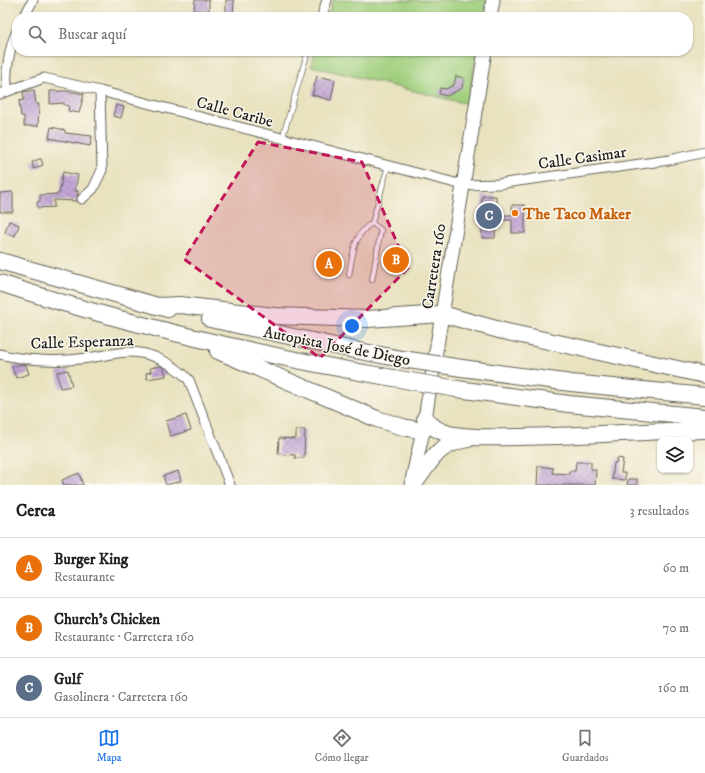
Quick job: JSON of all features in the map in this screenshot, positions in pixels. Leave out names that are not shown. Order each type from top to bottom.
[{"type":"highway","name":"Autopista José de Diego","points":[[0,261],[157,306],[268,332],[402,359],[571,383],[705,396]]},
{"type":"highway","name":"Autopista José de Diego","points":[[0,283],[178,334],[326,366],[457,389],[569,404],[705,417]]},
{"type":"highway","points":[[157,306],[180,305],[248,314],[368,319],[442,314],[503,332],[705,375]]},
{"type":"highway","points":[[178,334],[187,340],[229,354],[377,418],[403,427],[424,424],[449,434],[478,437],[557,436],[705,430]]},
{"type":"highway","points":[[412,485],[434,454],[440,449],[463,440],[478,437]]},
{"type":"street","points":[[27,12],[33,0]]},
{"type":"street","points":[[323,12],[327,0]]},
{"type":"street","points":[[491,12],[493,0]]},
{"type":"street","points":[[4,92],[12,44]]},
{"type":"street","name":"Carretera 160","points":[[412,485],[424,424],[484,56]]},
{"type":"street","name":"Calle Caribe","points":[[4,92],[44,78],[100,91],[463,185]]},
{"type":"street","points":[[82,199],[93,190],[102,170],[100,91]]},
{"type":"street","name":"Calle Casimar","points":[[463,185],[498,184],[668,160],[705,152]]},
{"type":"street","name":"Calle Esperanza","points":[[0,354],[15,359],[77,360],[128,352],[156,357],[178,369],[189,380],[230,485]]},
{"type":"lane","points":[[282,139],[307,56]]},
{"type":"lane","points":[[349,275],[356,240],[362,229],[372,223],[388,166]]},
{"type":"lane","points":[[372,223],[381,230],[372,280]]},
{"type":"highlighted area","points":[[258,142],[362,162],[408,268],[320,358],[184,259]]},
{"type":"green space","points":[[333,0],[487,0],[485,12],[329,12]]},
{"type":"green space","points":[[314,56],[476,56],[468,104],[311,66]]},
{"type":"building","points":[[195,0],[209,0],[209,11],[194,10]]},
{"type":"building","points":[[226,0],[234,0],[233,12],[226,12]]},
{"type":"building","points":[[317,76],[335,80],[331,100],[312,95]]},
{"type":"building","points":[[456,76],[464,78],[462,88],[447,96],[439,94],[440,88],[446,89],[454,85]]},
{"type":"building","points":[[34,90],[36,104],[39,104],[38,126],[24,126],[24,116],[21,116],[19,101],[24,100],[23,92]]},
{"type":"building","points":[[50,91],[68,91],[84,94],[79,113],[68,111],[69,106],[64,105],[64,103],[50,104]]},
{"type":"building","points":[[116,105],[124,107],[121,118],[113,116]]},
{"type":"building","points":[[51,127],[65,130],[65,133],[92,136],[90,146],[49,138]]},
{"type":"building","points":[[41,159],[43,165],[34,169],[32,162]]},
{"type":"building","points":[[63,172],[78,175],[75,191],[78,191],[77,201],[54,200],[54,207],[38,208],[37,202],[40,201],[40,195],[59,194]]},
{"type":"building","points":[[13,192],[13,212],[0,212],[0,193]]},
{"type":"building","points":[[482,196],[496,196],[496,215],[512,215],[512,205],[525,205],[525,233],[512,233],[512,220],[496,220],[495,238],[482,238]]},
{"type":"building","points":[[9,221],[19,225],[15,236],[5,233]]},
{"type":"building","points":[[327,250],[338,253],[332,278],[321,275]]},
{"type":"building","points":[[392,251],[405,256],[401,273],[389,269],[390,264],[387,263]]},
{"type":"building","points":[[21,364],[26,365],[29,374],[16,378],[12,367]]},
{"type":"building","points":[[160,366],[164,368],[166,376],[147,379],[146,373],[151,372],[150,368]]},
{"type":"building","points":[[68,370],[72,386],[60,388],[57,372]]},
{"type":"building","points":[[186,415],[191,430],[170,436],[166,421]]},
{"type":"building","points":[[296,430],[305,430],[304,458],[295,458],[295,455],[278,454],[279,438],[296,439]]},
{"type":"building","points":[[617,458],[623,459],[621,473],[625,473],[625,480],[612,479],[614,463],[616,463]]},
{"type":"building","points":[[576,462],[591,462],[591,469],[596,470],[595,485],[537,485],[538,466],[553,468],[552,473],[569,474],[569,471],[575,471]]},
{"type":"building","points":[[178,471],[181,481],[166,485],[163,476]]},
{"type":"building","points":[[79,473],[83,485],[64,485],[62,480]]},
{"type":"building","points":[[628,479],[637,479],[637,485],[627,485]]},
{"type":"place","name":"The Taco Maker","points":[[515,213]]},
{"type":"place","name":"Gulf","points":[[489,216]]},
{"type":"place","name":"Church's Chicken","points":[[396,260]]},
{"type":"place","name":"Burger King","points":[[329,264]]}]
